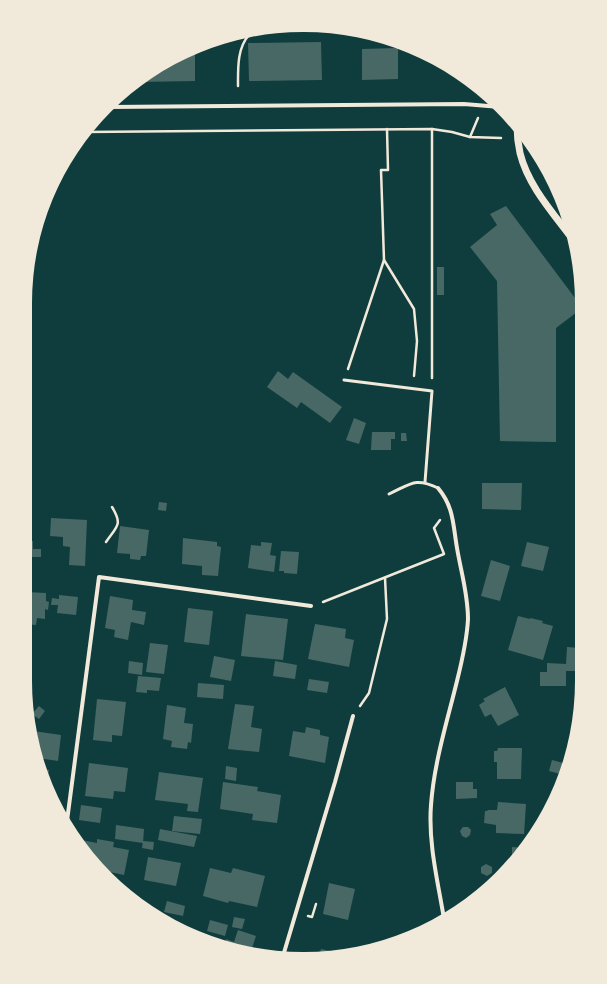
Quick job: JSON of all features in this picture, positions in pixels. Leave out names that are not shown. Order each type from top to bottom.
[{"type":"street","points":[[117,107],[464,104],[490,106]]},
{"type":"street","points":[[518,137],[520,153],[529,175],[539,194],[565,228]]},
{"type":"street","points":[[438,488],[445,496],[450,507],[468,605],[466,646],[434,778],[431,807],[432,847],[443,913]]},
{"type":"street","points":[[68,815],[99,577],[311,606]]},
{"type":"street","points":[[285,951],[353,716]]},
{"type":"lane","points":[[344,380],[432,391],[425,482]]},
{"type":"lane","points":[[389,494],[414,482],[425,482],[438,488]]},
{"type":"path","points":[[238,86],[238,64],[243,45],[247,38]]},
{"type":"path","points":[[470,138],[480,114]]},
{"type":"path","points":[[344,380],[384,260],[381,170],[388,170],[387,129]]},
{"type":"path","points":[[432,129],[432,391]]},
{"type":"path","points":[[93,132],[432,129],[452,132],[470,138],[501,138]]},
{"type":"path","points":[[384,260],[414,308],[417,341],[413,388]]},
{"type":"path","points":[[106,542],[118,524],[118,518],[112,507]]},
{"type":"path","points":[[327,600],[444,554],[437,537]]},
{"type":"path","points":[[353,716],[369,693],[387,619],[385,578]]},
{"type":"path","points":[[312,917],[316,904]]},
{"type":"building","points":[[321,42],[322,80],[249,81],[248,43]]},
{"type":"building","points":[[362,49],[398,49],[398,79],[362,80]]},
{"type":"building","points":[[195,55],[195,81],[147,82],[168,68]]},
{"type":"building","points":[[506,206],[575,298],[575,314],[556,328],[556,442],[500,441],[497,281],[470,247],[497,225],[490,214]]},
{"type":"building","points":[[437,267],[444,267],[444,295],[437,295]]},
{"type":"building","points":[[278,371],[288,379],[293,372],[342,407],[330,423],[301,402],[297,408],[267,387]]},
{"type":"building","points":[[354,418],[366,423],[359,444],[346,440]]},
{"type":"building","points":[[372,432],[395,432],[395,439],[391,439],[391,450],[371,450]]},
{"type":"building","points":[[401,433],[406,433],[407,441],[401,441]]},
{"type":"building","points":[[482,483],[522,483],[521,510],[482,509]]},
{"type":"building","points":[[159,502],[167,503],[166,511],[158,510]]},
{"type":"building","points":[[51,518],[87,520],[85,566],[69,565],[70,547],[63,546],[63,537],[50,536]]},
{"type":"building","points":[[120,526],[149,530],[146,556],[141,556],[140,560],[130,559],[130,554],[117,553]]},
{"type":"building","points":[[183,538],[217,542],[217,546],[221,547],[218,576],[202,575],[202,566],[182,564]]},
{"type":"building","points":[[32,541],[33,549],[41,549],[41,557],[32,557]]},
{"type":"building","points":[[261,542],[272,543],[270,555],[276,556],[274,572],[248,568],[251,545],[261,546]]},
{"type":"building","points":[[527,542],[549,547],[543,571],[521,566]]},
{"type":"building","points":[[281,551],[299,552],[297,574],[279,571]]},
{"type":"building","points":[[491,560],[510,566],[500,601],[481,596]]},
{"type":"building","points":[[32,592],[46,593],[46,601],[49,602],[48,610],[45,609],[45,619],[37,618],[36,625],[32,625]]},
{"type":"building","points":[[59,595],[78,597],[76,615],[57,613],[58,605],[51,605],[52,598],[59,599]]},
{"type":"building","points":[[110,596],[133,600],[132,610],[146,612],[144,625],[131,622],[128,640],[114,637],[115,630],[105,628]]},
{"type":"building","points":[[188,608],[213,611],[209,645],[184,642]]},
{"type":"building","points":[[246,614],[288,619],[283,660],[241,656]]},
{"type":"building","points":[[518,616],[543,621],[542,623],[553,626],[543,660],[508,650]]},
{"type":"building","points":[[315,624],[346,629],[345,638],[354,640],[349,667],[308,659]]},
{"type":"building","points":[[150,643],[168,645],[164,674],[146,672]]},
{"type":"building","points":[[567,647],[575,648],[575,671],[566,671],[566,686],[540,686],[540,672],[547,672],[547,663],[566,664]]},
{"type":"building","points":[[214,656],[235,660],[231,681],[210,677]]},
{"type":"building","points":[[129,661],[143,663],[142,675],[128,673]]},
{"type":"building","points":[[275,661],[297,665],[295,679],[273,676]]},
{"type":"building","points":[[138,676],[161,678],[159,691],[147,690],[147,693],[136,692]]},
{"type":"building","points":[[309,679],[329,682],[327,693],[307,690]]},
{"type":"building","points":[[198,683],[224,685],[223,699],[197,697]]},
{"type":"building","points":[[505,687],[519,715],[498,726],[491,714],[485,717],[479,705],[485,701],[483,699]]},
{"type":"building","points":[[97,699],[126,702],[122,736],[112,735],[112,742],[93,740]]},
{"type":"building","points":[[235,704],[254,706],[251,727],[262,729],[259,752],[228,749]]},
{"type":"building","points":[[167,705],[186,708],[184,723],[193,724],[191,743],[188,742],[187,749],[171,747],[172,741],[163,739]]},
{"type":"building","points":[[39,706],[45,711],[39,719],[34,715],[34,712]]},
{"type":"building","points":[[306,727],[320,730],[320,735],[329,737],[325,763],[289,756],[293,731],[305,733]]},
{"type":"building","points":[[37,732],[61,735],[58,761],[43,759]]},
{"type":"building","points":[[498,748],[522,748],[521,779],[497,779],[497,762],[494,762],[494,751],[497,751]]},
{"type":"building","points":[[552,760],[563,763],[559,774],[549,771]]},
{"type":"building","points":[[89,763],[128,768],[125,792],[114,791],[113,799],[85,796]]},
{"type":"building","points":[[226,766],[237,768],[236,781],[225,779]]},
{"type":"building","points":[[159,772],[203,778],[198,812],[187,811],[188,804],[155,800]]},
{"type":"building","points":[[223,782],[258,787],[257,791],[281,795],[277,823],[252,820],[253,814],[220,809]]},
{"type":"building","points":[[456,782],[473,782],[473,789],[477,789],[477,798],[456,799]]},
{"type":"building","points":[[498,802],[526,804],[524,834],[496,833],[496,825],[484,823],[485,811],[497,810]]},
{"type":"building","points":[[81,805],[102,808],[100,823],[79,820]]},
{"type":"building","points":[[174,816],[202,819],[200,834],[172,831]]},
{"type":"building","points":[[116,825],[144,829],[143,843],[115,839]]},
{"type":"building","points":[[463,827],[468,827],[471,830],[470,835],[466,838],[462,836],[460,831]]},
{"type":"building","points":[[160,829],[197,836],[194,847],[158,840]]},
{"type":"building","points":[[97,839],[114,842],[113,847],[129,850],[124,875],[113,873],[99,860],[84,841],[97,843]]},
{"type":"building","points":[[143,841],[154,842],[153,850],[142,848]]},
{"type":"building","points":[[512,847],[518,847],[512,855]]},
{"type":"building","points":[[148,857],[181,863],[176,886],[144,880]]},
{"type":"building","points":[[486,864],[492,867],[492,873],[487,876],[481,873],[481,867]]},
{"type":"building","points":[[210,868],[231,873],[233,868],[265,876],[257,907],[229,901],[228,903],[203,896]]},
{"type":"building","points":[[329,883],[355,889],[348,920],[323,914]]},
{"type":"building","points":[[167,901],[185,906],[183,916],[164,912]]},
{"type":"building","points":[[234,917],[245,919],[242,929],[232,927]]},
{"type":"building","points":[[210,920],[228,925],[225,936],[207,931]]},
{"type":"building","points":[[238,930],[256,936],[252,947],[225,941],[226,939],[234,942]]}]
